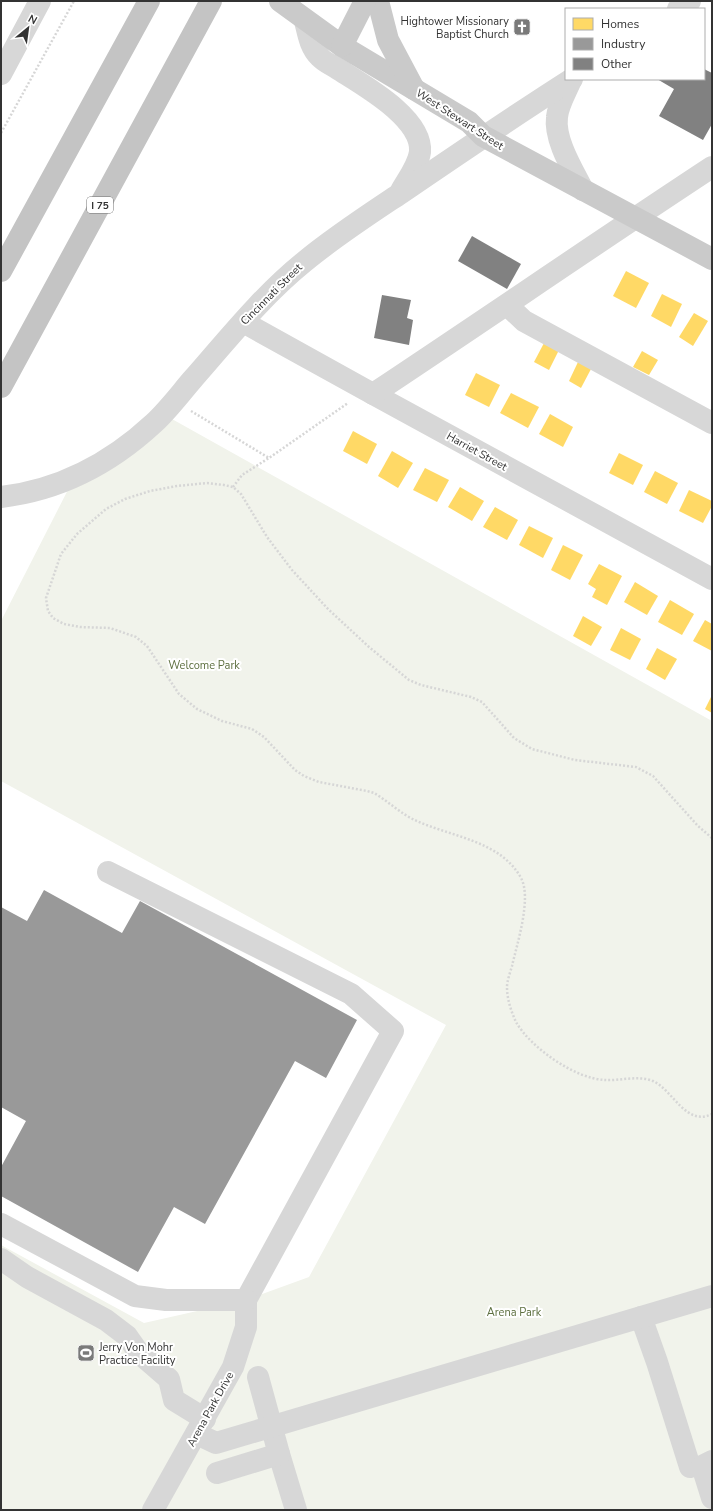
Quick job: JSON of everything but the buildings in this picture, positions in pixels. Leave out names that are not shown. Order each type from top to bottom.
[{"type":"highway","points":[[1,271],[148,1]]},
{"type":"highway","name":"I 75","points":[[1,386],[212,1]]},
{"type":"main road","name":"West Stewart Street","points":[[280,1],[305,21],[342,46],[469,122],[483,136],[712,259]]},
{"type":"main road","points":[[342,46],[365,1]]},
{"type":"main road","points":[[378,1],[388,40],[415,90]]},
{"type":"street","points":[[1,74],[40,1]]},
{"type":"street","points":[[680,8],[690,1]]},
{"type":"street","points":[[305,21],[310,41],[320,57],[387,100],[414,129],[419,141],[420,152],[416,164],[400,194]]},
{"type":"street","name":"Cincinnati Street","points":[[1,497],[49,487],[74,478],[100,464],[125,447],[155,422],[276,286],[305,261],[483,136],[569,80]]},
{"type":"street","points":[[571,80],[559,110],[557,122],[561,146],[584,190]]},
{"type":"street","points":[[373,394],[507,305],[635,217],[712,167]]},
{"type":"street","points":[[507,305],[524,321],[712,423]]},
{"type":"street","name":"Harriet Street","points":[[243,322],[712,579]]},
{"type":"street","points":[[1,1224],[135,1296],[166,1300],[246,1300],[393,1032],[351,994],[108,872]]},
{"type":"street","points":[[1,1259],[27,1277],[106,1320],[127,1336],[139,1354],[169,1379],[174,1400],[216,1443],[712,1296]]},
{"type":"street","name":"Arena Park Drive","points":[[153,1510],[233,1367],[246,1327],[246,1300]]},
{"type":"street","points":[[641,1317],[657,1362],[690,1467]]},
{"type":"street","points":[[258,1377],[296,1510]]},
{"type":"street","points":[[217,1473],[279,1454]]},
{"type":"street","points":[[712,1461],[702,1466],[712,1498]]},
{"type":"path","points":[[1,133],[74,1]]},
{"type":"path","points":[[233,487],[242,475],[269,458],[351,400],[373,394]]},
{"type":"path","points":[[174,400],[269,458]]},
{"type":"path","points":[[712,838],[698,826],[652,776],[636,767],[575,760],[532,749],[514,738],[482,702],[471,696],[421,685],[409,680],[352,630],[292,570],[267,537],[241,494],[233,487],[207,483],[176,486],[150,491],[125,499],[106,509],[77,534],[61,554],[46,598],[48,611],[53,618],[64,624],[80,627],[110,628],[136,637],[148,646],[179,694],[198,709],[222,721],[252,729],[264,736],[294,770],[319,782],[367,790],[385,800],[415,821],[497,852],[512,865],[522,879],[525,895],[523,922],[507,986],[509,1004],[517,1023],[529,1039],[568,1068],[585,1076],[604,1080],[636,1079],[652,1081],[664,1089],[686,1111],[694,1116],[706,1116],[712,1114]]},
{"type":"green space","points":[[163,414],[712,721],[712,1510],[1,1510],[1,1245],[144,1323],[246,1300],[309,1277],[446,1025],[1,781],[1,621],[74,478]]},
{"type":"place","name":"Hightower Missionary Baptist Church","points":[[522,27]]},
{"type":"place","name":"Jerry Von Mohr Practice Facility","points":[[86,1353]]},
{"type":"park label","name":"Welcome Park","points":[[204,665]]},
{"type":"park label","name":"Arena Park","points":[[514,1312]]}]
